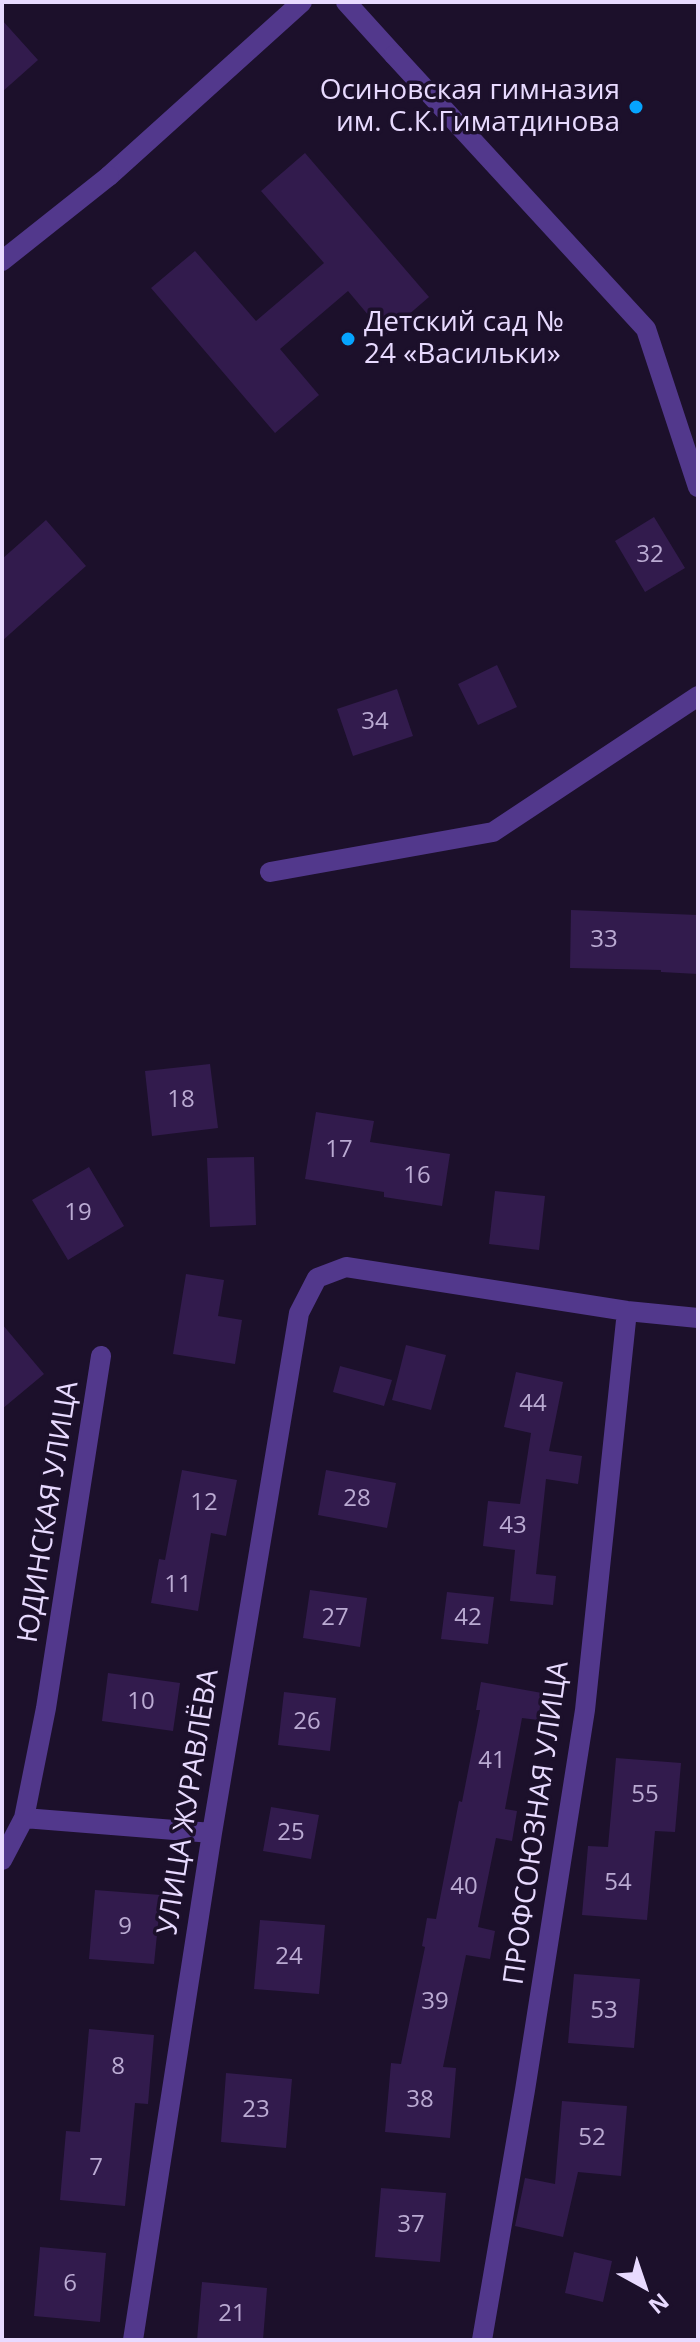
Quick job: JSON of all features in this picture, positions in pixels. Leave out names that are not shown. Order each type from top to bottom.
[{"type":"street","points":[[2,261],[109,176],[302,2]]},
{"type":"street","points":[[346,2],[646,329],[698,487]]},
{"type":"street","points":[[270,872],[493,832],[698,696]]},
{"type":"street","name":"УЛИЦА ЖУРАВЛЁВА","points":[[133,2340],[212,1833],[299,1313],[317,1278],[346,1267],[627,1311]]},
{"type":"street","points":[[627,1311],[698,1318]]},
{"type":"street","name":"ПРОФСОЮЗНАЯ УЛИЦА","points":[[482,2340],[585,1710],[627,1311]]},
{"type":"street","name":"ЮДИНСКАЯ УЛИЦА","points":[[2,1860],[24,1818],[46,1708],[101,1356]]},
{"type":"street","points":[[24,1818],[212,1833]]},
{"type":"building","points":[[2,20],[38,60],[2,92]]},
{"type":"building","points":[[305,153],[429,297],[385,335],[348,291],[280,349],[319,395],[275,433],[151,288],[195,251],[256,321],[324,263],[261,191]]},
{"type":"building","points":[[654,517],[685,568],[645,592],[615,541]]},
{"type":"building","points":[[46,520],[86,566],[2,641],[2,559]]},
{"type":"building","points":[[497,665],[517,707],[478,725],[458,684]]},
{"type":"building","points":[[397,689],[413,736],[353,756],[337,709]]},
{"type":"building","points":[[571,910],[698,915],[698,974],[570,968]]},
{"type":"building","points":[[210,1064],[218,1128],[152,1136],[145,1071]]},
{"type":"building","points":[[316,1112],[374,1121],[370,1142],[450,1154],[442,1206],[384,1197],[384,1192],[305,1179]]},
{"type":"building","points":[[254,1157],[256,1225],[210,1227],[207,1158]]},
{"type":"building","points":[[89,1167],[124,1226],[68,1260],[32,1200]]},
{"type":"building","points":[[495,1191],[545,1196],[539,1250],[489,1244]]},
{"type":"building","points":[[186,1274],[224,1280],[218,1316],[242,1320],[235,1364],[173,1354]]},
{"type":"building","points":[[2,1324],[44,1374],[2,1409]]},
{"type":"building","points":[[406,1345],[446,1355],[431,1410],[392,1400]]},
{"type":"building","points":[[340,1366],[392,1380],[384,1406],[333,1392]]},
{"type":"building","points":[[516,1372],[563,1382],[549,1451],[582,1456],[578,1484],[546,1479],[536,1574],[556,1576],[553,1605],[510,1601],[515,1550],[483,1546],[488,1501],[520,1504],[531,1433],[504,1427]]},
{"type":"building","points":[[182,1470],[237,1480],[226,1536],[211,1533],[198,1611],[151,1603],[159,1559],[165,1560]]},
{"type":"building","points":[[326,1470],[396,1483],[387,1528],[318,1515]]},
{"type":"building","points":[[310,1590],[367,1598],[360,1647],[303,1638]]},
{"type":"building","points":[[447,1592],[494,1597],[488,1644],[441,1639]]},
{"type":"building","points":[[108,1673],[180,1683],[173,1731],[102,1721]]},
{"type":"building","points":[[481,1682],[542,1693],[538,1720],[522,1718],[505,1809],[517,1811],[512,1841],[496,1838],[478,1927],[495,1931],[490,1959],[466,1955],[443,2067],[456,2068],[450,2138],[385,2132],[391,2063],[401,2064],[425,1947],[422,1946],[427,1918],[436,1919],[480,1710],[476,1710]]},
{"type":"building","points":[[284,1692],[336,1698],[330,1751],[278,1745]]},
{"type":"building","points":[[616,1758],[681,1763],[675,1832],[655,1831],[647,1920],[582,1915],[588,1846],[608,1847]]},
{"type":"building","points":[[271,1807],[319,1815],[311,1859],[263,1851]]},
{"type":"building","points":[[95,1890],[161,1895],[154,1964],[89,1959]]},
{"type":"building","points":[[260,1920],[325,1925],[319,1994],[254,1989]]},
{"type":"building","points":[[574,1974],[640,1979],[634,2048],[568,2043]]},
{"type":"building","points":[[89,2029],[154,2035],[148,2104],[135,2103],[125,2206],[60,2200],[66,2131],[80,2132]]},
{"type":"building","points":[[226,2073],[292,2079],[286,2148],[221,2142]]},
{"type":"building","points":[[562,2101],[627,2106],[621,2176],[578,2172],[563,2237],[515,2226],[525,2178],[555,2184]]},
{"type":"building","points":[[381,2188],[446,2193],[440,2262],[375,2257]]},
{"type":"building","points":[[40,2247],[106,2253],[100,2322],[34,2316]]},
{"type":"building","points":[[574,2252],[612,2261],[603,2302],[565,2293]]},
{"type":"building","points":[[202,2282],[267,2288],[263,2340],[197,2340]]},
{"type":"place","name":"Осиновская гимназия им. С.К.Гиматдинова","points":[[636,107]]},
{"type":"place","name":"Детский сад № 24 «Васильки»","points":[[348,339]]}]
